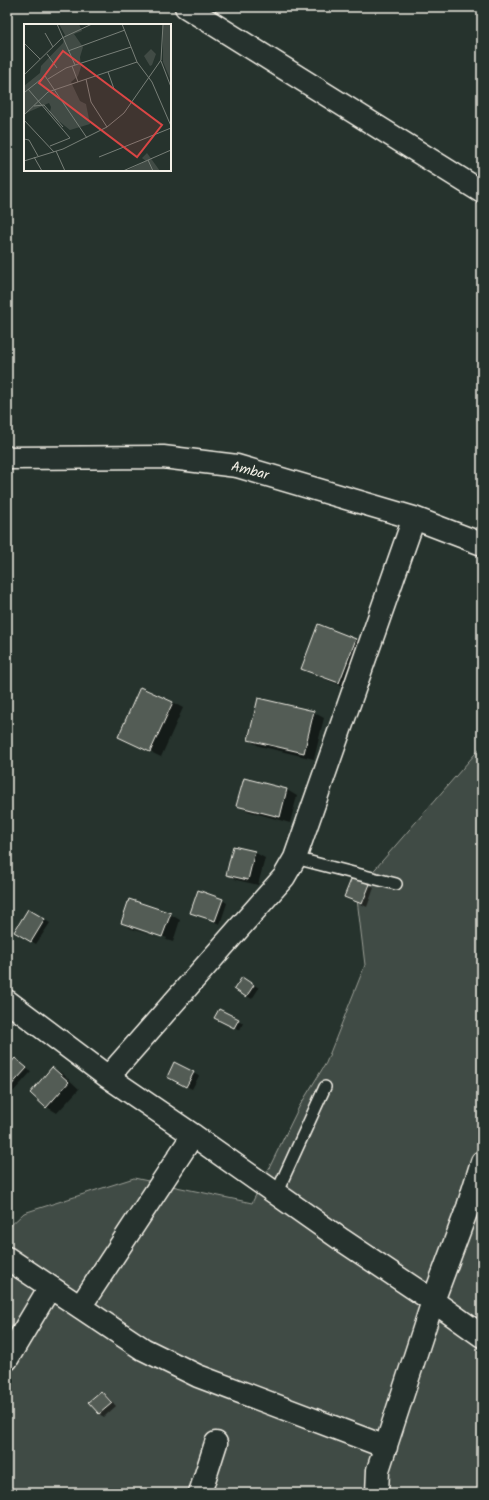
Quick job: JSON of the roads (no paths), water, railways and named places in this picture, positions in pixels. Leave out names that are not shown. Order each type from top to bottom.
[{"type":"street","points":[[186,7],[482,192]]},
{"type":"street","name":"Ambar","points":[[7,458],[164,457],[236,466],[414,518],[482,544]]},
{"type":"street","points":[[108,1077],[284,876],[295,858],[414,518]]},
{"type":"street","points":[[7,1001],[108,1077],[482,1336]]},
{"type":"street","points":[[80,1307],[193,1135]]},
{"type":"street","points":[[377,1493],[378,1470],[433,1301],[468,1207],[482,1162]]},
{"type":"street","points":[[7,1258],[143,1349],[198,1376],[386,1447]]},
{"type":"street","points":[[7,1359],[50,1287]]},
{"type":"street","points":[[200,1493],[216,1443]]},
{"type":"lane","points":[[295,858],[396,884]]},
{"type":"lane","points":[[276,1194],[325,1087]]}]
